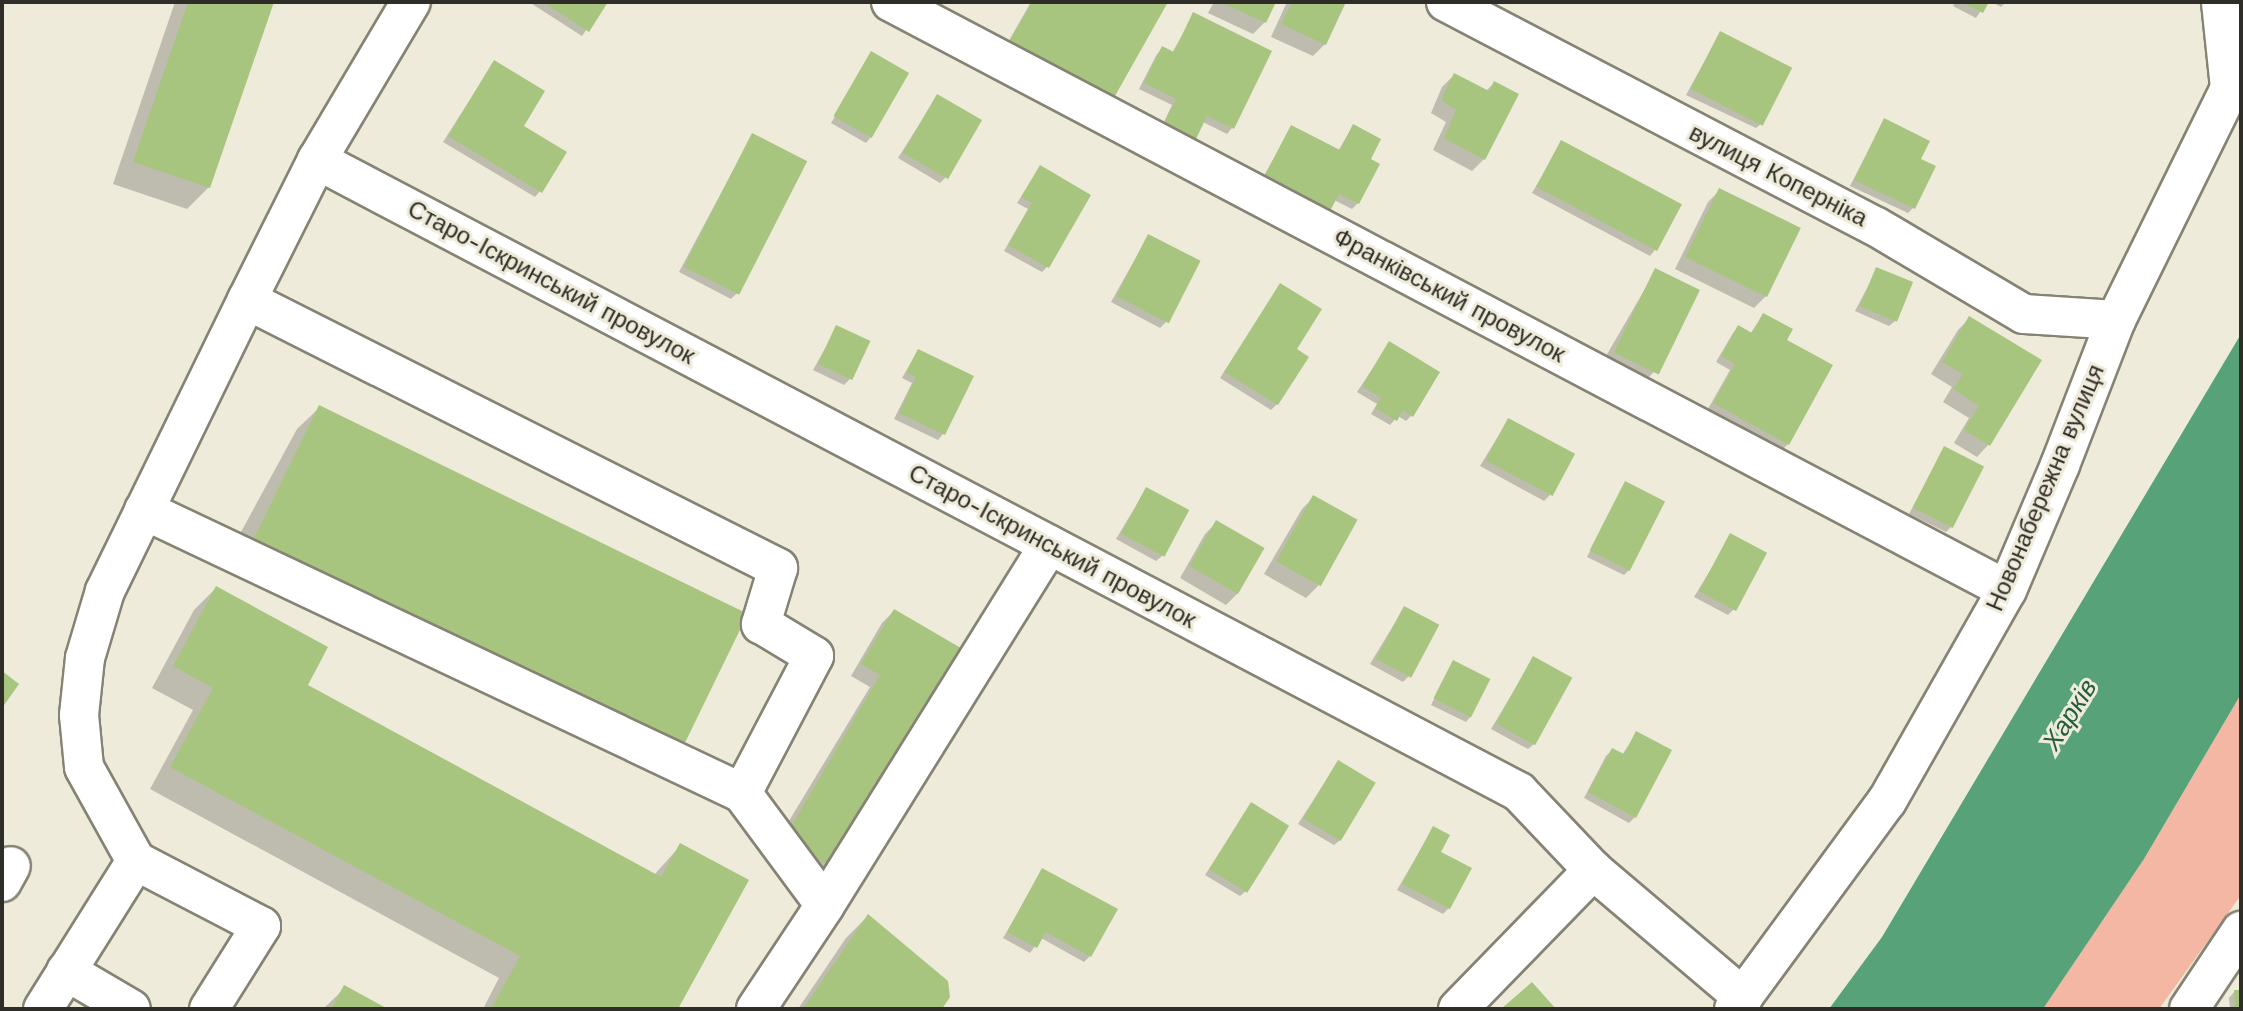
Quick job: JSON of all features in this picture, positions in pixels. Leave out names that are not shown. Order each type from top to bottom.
[{"type":"street","points":[[209,1009],[261,926],[136,861],[84,767],[79,715],[85,658],[105,591],[247,300],[317,160],[411,2]]},
{"type":"street","name":"Франківський провулок","points":[[891,2],[2007,590]]},
{"type":"street","name":"вулиця Коперніка","points":[[1446,2],[1875,226],[2024,314],[2116,320]]},
{"type":"street","name":"Новонабережна вулиця","points":[[1738,1003],[1887,801],[2007,590],[2060,465],[2116,320],[2230,88],[2221,2]]},
{"type":"street","name":"Старо-Іскринський провулок","points":[[317,160],[1519,792],[1593,870],[1738,1003]]},
{"type":"street","points":[[247,300],[778,568],[761,624],[814,656],[742,793]]},
{"type":"street","points":[[144,510],[742,793],[825,905]]},
{"type":"street","points":[[756,1009],[825,905],[1049,545]]},
{"type":"street","points":[[43,1009],[136,861]]},
{"type":"street","points":[[1458,1009],[1593,870]]},
{"type":"street","points":[[2189,1009],[2241,931]]},
{"type":"street","points":[[66,971],[131,1009]]},
{"type":"shaded area","points":[[2241,694],[2241,895],[2159,1009],[2043,1009],[2144,859]]},
{"type":"water","name":"Харків","points":[[2241,334],[2241,694],[2144,859],[2043,1009],[1829,1009],[1882,937]]},
{"type":"building","points":[[188,2],[274,2],[210,188],[133,162]]},
{"type":"building","points":[[543,2],[608,2],[589,32]]},
{"type":"building","points":[[1032,2],[1168,2],[1111,103],[1007,45]]},
{"type":"building","points":[[1220,2],[1276,2],[1266,23]]},
{"type":"building","points":[[1292,2],[1346,2],[1326,45],[1281,24]]},
{"type":"building","points":[[1961,2],[1989,2],[1983,13]]},
{"type":"building","points":[[1193,12],[1272,51],[1234,129],[1207,116],[1196,139],[1164,124],[1176,99],[1144,83],[1162,46],[1174,52]]},
{"type":"building","points":[[1720,31],[1792,68],[1763,126],[1690,89]]},
{"type":"building","points":[[871,51],[909,73],[872,138],[834,116]]},
{"type":"building","points":[[494,60],[545,91],[524,126],[567,152],[542,193],[448,136]]},
{"type":"building","points":[[1454,73],[1489,91],[1494,81],[1519,94],[1485,160],[1444,138],[1456,110],[1441,100]]},
{"type":"building","points":[[937,94],[982,120],[948,179],[903,153]]},
{"type":"building","points":[[1884,118],[1930,141],[1921,159],[1936,166],[1915,209],[1854,180]]},
{"type":"building","points":[[1353,124],[1381,139],[1371,159],[1380,164],[1359,204],[1339,194],[1330,211],[1264,177],[1291,125],[1340,150]]},
{"type":"building","points":[[752,133],[807,161],[739,295],[684,267]]},
{"type":"building","points":[[1561,140],[1682,204],[1657,251],[1536,187]]},
{"type":"building","points":[[1040,165],[1091,195],[1049,268],[1008,245],[1032,203],[1021,197]]},
{"type":"building","points":[[1719,188],[1801,228],[1767,297],[1685,257]]},
{"type":"building","points":[[1148,234],[1201,261],[1169,323],[1116,296]]},
{"type":"building","points":[[1876,267],[1913,282],[1897,322],[1860,307]]},
{"type":"building","points":[[1655,268],[1700,290],[1659,374],[1614,352]]},
{"type":"building","points":[[1280,283],[1322,309],[1297,349],[1309,357],[1278,405],[1224,372]]},
{"type":"building","points":[[1763,313],[1793,329],[1787,340],[1833,365],[1789,445],[1713,403],[1735,364],[1721,356],[1738,325],[1752,333]]},
{"type":"building","points":[[1969,316],[2042,360],[1990,446],[1964,430],[1979,406],[1953,389],[1963,374],[1942,362]]},
{"type":"building","points":[[836,325],[870,341],[852,380],[818,364]]},
{"type":"building","points":[[1389,341],[1440,372],[1413,417],[1403,410],[1397,421],[1375,408],[1381,398],[1362,386]]},
{"type":"building","points":[[918,349],[974,376],[945,435],[899,413],[916,377],[906,372]]},
{"type":"building","points":[[319,405],[748,614],[678,757],[249,548]]},
{"type":"building","points":[[1508,418],[1575,454],[1553,496],[1485,460]]},
{"type":"building","points":[[1944,446],[1984,466],[1953,528],[1913,507]]},
{"type":"building","points":[[1625,481],[1665,501],[1630,571],[1590,550]]},
{"type":"building","points":[[1146,487],[1189,510],[1164,557],[1121,534]]},
{"type":"building","points":[[1313,495],[1358,520],[1321,586],[1276,561]]},
{"type":"building","points":[[1216,520],[1264,548],[1238,594],[1190,566]]},
{"type":"building","points":[[1730,533],[1767,553],[1736,611],[1699,591]]},
{"type":"building","points":[[216,586],[328,647],[308,685],[661,877],[680,843],[749,880],[678,1009],[491,1009],[520,956],[170,767],[213,688],[173,666]]},
{"type":"building","points":[[1404,606],[1439,625],[1411,678],[1376,659]]},
{"type":"building","points":[[894,609],[966,651],[833,868],[803,850],[792,825],[880,675],[861,664]]},
{"type":"building","points":[[1533,656],[1572,678],[1535,745],[1496,723]]},
{"type":"building","points":[[1453,660],[1490,679],[1471,717],[1433,698]]},
{"type":"building","points":[[2,671],[19,684],[2,708]]},
{"type":"building","points":[[1636,731],[1672,750],[1636,818],[1588,792],[1612,748],[1624,754]]},
{"type":"building","points":[[1338,760],[1376,783],[1341,841],[1303,818]]},
{"type":"building","points":[[1251,802],[1289,826],[1247,893],[1209,869]]},
{"type":"building","points":[[1433,826],[1450,835],[1441,852],[1472,868],[1450,909],[1402,884]]},
{"type":"building","points":[[1042,868],[1118,909],[1091,957],[1046,932],[1037,948],[1007,932]]},
{"type":"building","points":[[868,914],[948,981],[950,997],[942,1009],[803,1009]]},
{"type":"building","points":[[1532,982],[1556,1009],[1501,1009]]},
{"type":"building","points":[[344,985],[388,1009],[331,1009]]},
{"type":"building","points":[[2234,990],[2241,990],[2241,1009],[2235,1009]]}]
